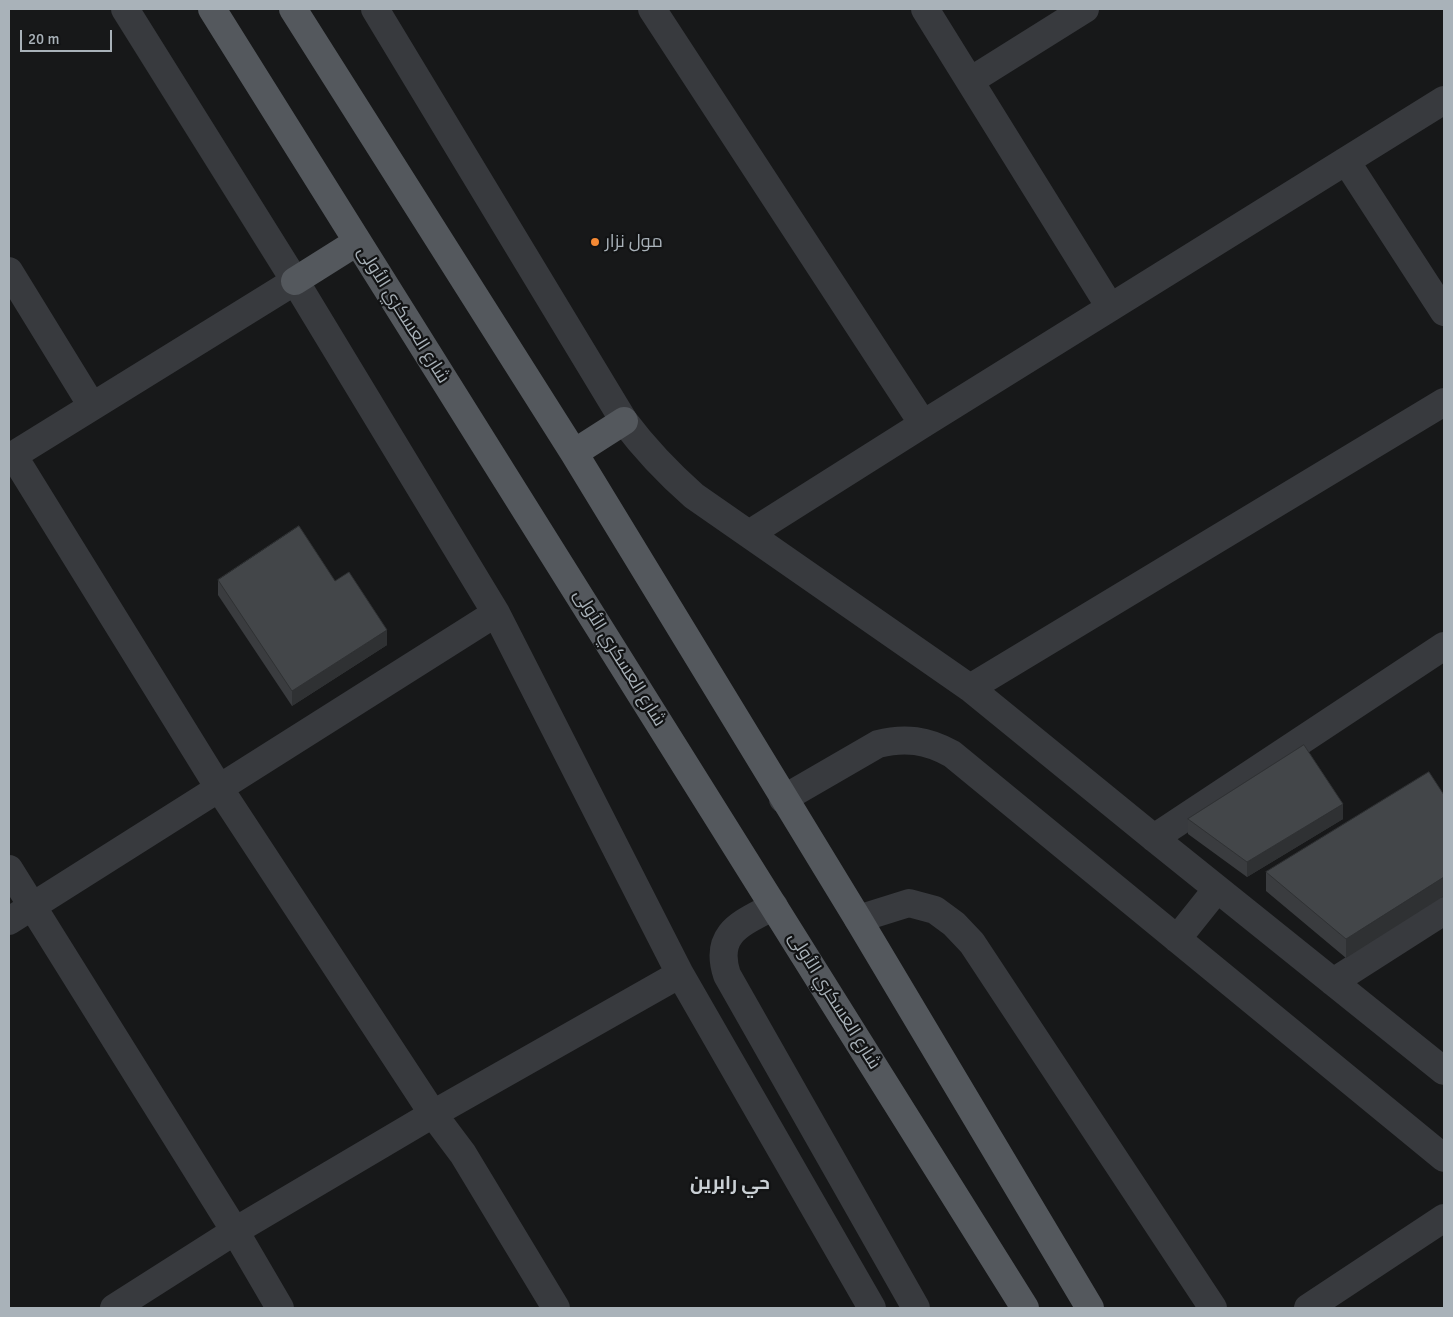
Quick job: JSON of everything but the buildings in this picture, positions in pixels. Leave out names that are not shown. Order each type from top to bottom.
[{"type":"main road","name":"شارع العسكري الأولى","points":[[212,9],[1025,1308]]},
{"type":"main road","points":[[293,9],[574,453],[783,799],[858,919],[1090,1308]]},
{"type":"main road","points":[[295,281],[357,242]]},
{"type":"main road","points":[[574,453],[624,421]]},
{"type":"street","points":[[125,9],[295,281],[496,613],[680,974],[872,1308]]},
{"type":"street","points":[[375,9],[624,421],[668,473],[694,496],[970,688],[1444,1071]]},
{"type":"street","points":[[652,9],[923,424]]},
{"type":"street","points":[[926,9],[1110,308]]},
{"type":"street","points":[[970,81],[1085,9]]},
{"type":"street","points":[[749,534],[1444,100]]},
{"type":"street","points":[[1346,161],[1444,312]]},
{"type":"street","points":[[9,271],[92,406]]},
{"type":"street","points":[[295,281],[11,456],[219,788],[432,1114],[463,1154],[556,1308]]},
{"type":"street","points":[[970,688],[1444,402]]},
{"type":"street","points":[[9,922],[496,613]]},
{"type":"street","points":[[1154,838],[1444,646]]},
{"type":"street","points":[[783,799],[878,744],[908,739],[938,746],[952,754],[1444,1158]]},
{"type":"street","points":[[9,869],[235,1231],[280,1308]]},
{"type":"street","points":[[1177,939],[1217,888]]},
{"type":"street","points":[[858,919],[909,904],[935,910],[954,924],[972,943],[1213,1308]]},
{"type":"street","points":[[774,906],[733,930],[726,940],[723,951],[723,963],[727,974],[916,1308]]},
{"type":"street","points":[[1333,982],[1444,911]]},
{"type":"street","points":[[114,1308],[235,1231],[432,1114],[680,974]]},
{"type":"street","points":[[1308,1308],[1444,1218]]},
{"type":"place","name":"مول نزار","points":[[595,242]]},
{"type":"district","name":"حي رابرين","points":[[730,1184]]}]
